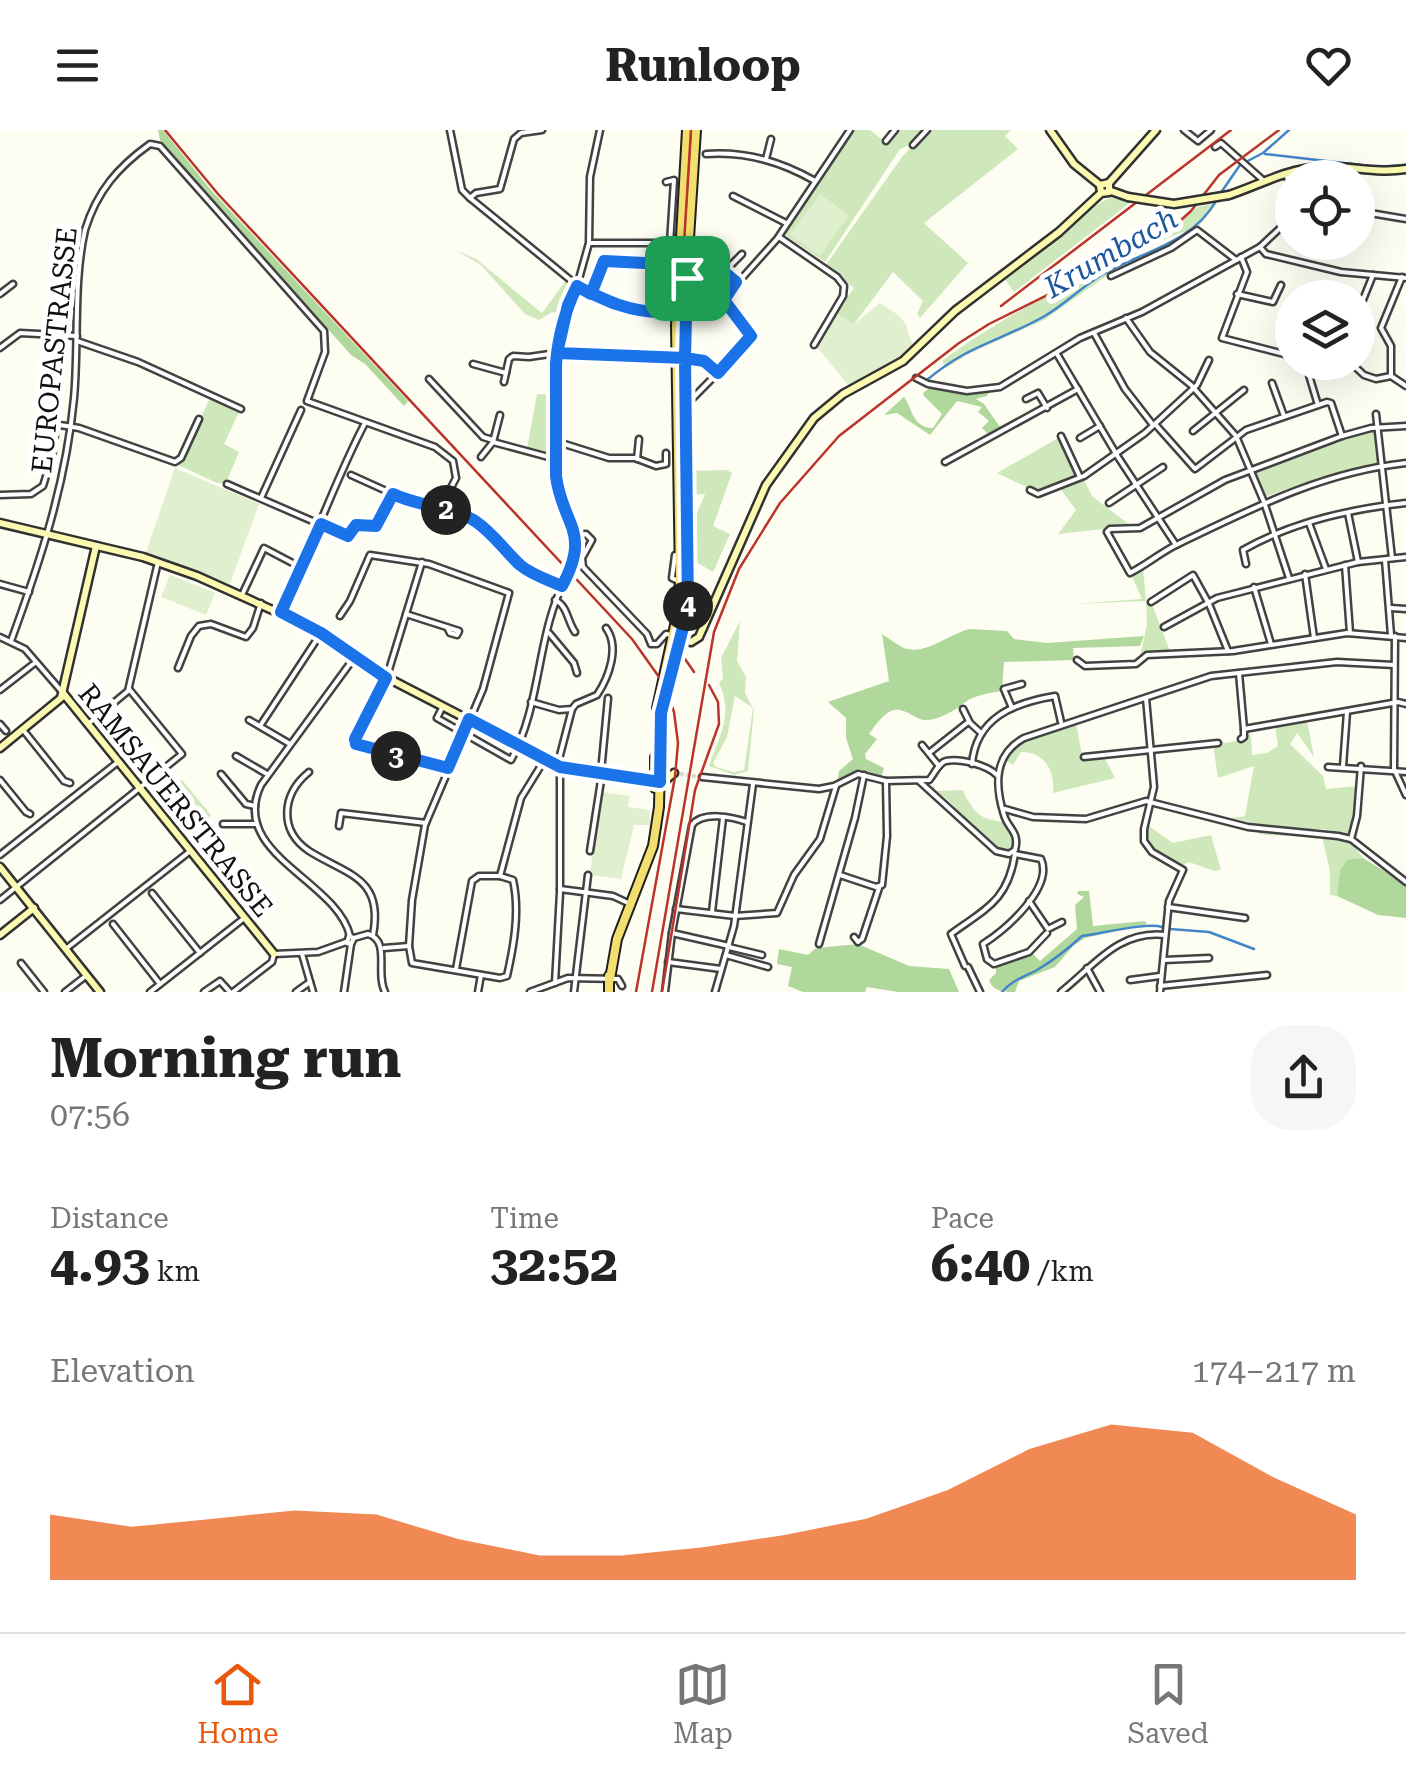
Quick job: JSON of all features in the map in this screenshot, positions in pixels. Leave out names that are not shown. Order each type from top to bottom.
[{"type":"main road","points":[[677,637],[687,130]]},
{"type":"main road","points":[[610,979],[617,940],[653,846],[658,782],[656,710],[688,598],[681,357],[696,130]]},
{"type":"main road","points":[[609,992],[612,946],[640,883]]},
{"type":"street","points":[[450,130],[462,190],[577,286],[591,294],[625,308],[660,312],[665,264],[604,261],[591,294]]},
{"type":"street","points":[[470,198],[501,188],[518,134],[542,130]]},
{"type":"street","points":[[443,706],[437,718],[511,760],[520,744],[555,600],[574,560],[576,535],[558,488],[557,353],[564,314],[577,286],[588,243],[590,178],[600,130]]},
{"type":"street","points":[[691,400],[751,338],[748,328],[724,300],[778,237],[850,130]]},
{"type":"street","points":[[886,141],[895,130]]},
{"type":"street","points":[[913,145],[926,130]]},
{"type":"street","points":[[1050,130],[1068,158],[1100,189]]},
{"type":"street","points":[[576,535],[586,534],[592,540],[582,558],[583,567],[647,634],[651,644],[657,644],[666,634],[691,642],[699,638],[768,481],[805,430],[834,400],[905,363],[954,311],[1051,239],[1100,189],[1110,187],[1156,130]]},
{"type":"street","points":[[1184,130],[1198,141],[1210,130]]},
{"type":"street","points":[[766,160],[771,139]]},
{"type":"street","points":[[1215,147],[1221,143],[1264,181]]},
{"type":"street","name":"EUROPASTRASSE","points":[[11,641],[48,534],[71,426],[84,236],[94,204],[121,167],[148,145],[160,146],[324,331],[325,352],[306,399],[364,422]]},
{"type":"street","points":[[706,154],[766,160],[815,181]]},
{"type":"street","points":[[1375,170],[1406,169]]},
{"type":"street","points":[[1110,187],[1128,197],[1174,204],[1229,195],[1275,177]]},
{"type":"street","points":[[588,243],[670,243],[674,180],[666,182]]},
{"type":"street","points":[[733,196],[787,224]]},
{"type":"street","points":[[1375,214],[1406,219]]},
{"type":"street","points":[[1111,276],[1171,248],[1198,230],[1247,270],[1222,338],[1275,352]]},
{"type":"street","points":[[916,378],[936,386],[988,390],[1004,385],[1056,352],[1260,248],[1275,233]]},
{"type":"street","points":[[778,237],[837,277],[844,286],[843,296],[814,345]]},
{"type":"street","points":[[1260,248],[1266,254],[1342,272],[1404,277],[1381,328],[1391,348],[1391,376]]},
{"type":"street","points":[[687,278],[720,276],[742,254]]},
{"type":"street","points":[[1371,280],[1373,275]]},
{"type":"street","points":[[0,294],[13,284]]},
{"type":"street","points":[[1237,294],[1272,302],[1275,297]]},
{"type":"street","points":[[1126,318],[1150,352],[1194,388],[1236,436],[1264,502],[1289,578]]},
{"type":"street","points":[[1094,332],[1125,389],[1195,469],[1236,436],[1330,402],[1342,436]]},
{"type":"street","points":[[0,348],[20,333],[77,338],[240,408]]},
{"type":"street","points":[[1056,352],[1116,454],[1176,544]]},
{"type":"street","points":[[504,382],[511,357],[557,353],[681,357],[704,361],[718,373]]},
{"type":"street","points":[[1030,490],[1038,494],[1080,477],[1116,454],[1194,388],[1210,360]]},
{"type":"street","points":[[473,364],[506,373]]},
{"type":"street","points":[[1375,376],[1391,376],[1406,386]]},
{"type":"street","points":[[428,378],[483,437],[556,459]]},
{"type":"street","points":[[1310,380],[1318,405]]},
{"type":"street","points":[[1272,383],[1284,416]]},
{"type":"street","points":[[945,462],[1078,389]]},
{"type":"street","points":[[1192,431],[1244,390]]},
{"type":"street","points":[[1026,399],[1038,393],[1047,408]]},
{"type":"street","points":[[261,498],[301,410]]},
{"type":"street","points":[[1376,414],[1392,559]]},
{"type":"street","points":[[481,457],[493,441],[500,415]]},
{"type":"street","points":[[0,495],[31,494],[41,489],[49,473],[56,427],[71,426],[175,462],[182,458],[199,419]]},
{"type":"street","points":[[281,612],[364,422],[435,447],[453,461],[456,478],[440,509]]},
{"type":"street","points":[[1080,438],[1100,426]]},
{"type":"street","points":[[1406,426],[1342,436],[1224,480],[1140,528],[1108,530],[1130,573],[1176,544],[1308,484],[1406,464]]},
{"type":"street","points":[[1061,436],[1080,477]]},
{"type":"street","points":[[638,438],[638,459]]},
{"type":"street","points":[[558,442],[606,457],[638,459],[651,466],[666,463],[666,453]]},
{"type":"street","points":[[1109,504],[1163,467]]},
{"type":"street","points":[[351,476],[416,504],[474,521],[524,568],[562,586]]},
{"type":"street","points":[[227,484],[348,536],[356,525],[376,526],[393,494]]},
{"type":"street","points":[[1246,564],[1244,549],[1309,522],[1348,511],[1406,503]]},
{"type":"street","points":[[1348,511],[1358,562]]},
{"type":"street","points":[[1309,522],[1326,570]]},
{"type":"street","points":[[0,523],[158,562],[242,595],[321,633],[386,678],[559,766],[658,782],[674,772]]},
{"type":"street","points":[[0,748],[9,735],[23,730],[57,703],[63,693],[96,546]]},
{"type":"street","points":[[242,595],[264,548],[302,568]]},
{"type":"street","points":[[675,555],[672,578],[680,582]]},
{"type":"street","points":[[340,616],[367,556],[422,562],[470,576],[509,594],[486,681],[426,822],[412,900],[412,964],[456,972],[503,978],[514,934],[514,880],[479,876],[471,882],[456,972]]},
{"type":"street","points":[[1164,627],[1207,601],[1254,587],[1358,562],[1406,557]]},
{"type":"street","points":[[1385,560],[1393,635],[1394,769],[1406,794]]},
{"type":"street","points":[[88,724],[129,689],[158,562]]},
{"type":"street","points":[[422,562],[386,678],[356,743],[448,768]]},
{"type":"street","points":[[1345,565],[1350,633]]},
{"type":"street","points":[[1305,574],[1314,638]]},
{"type":"street","points":[[1151,602],[1193,576],[1228,651]]},
{"type":"street","points":[[0,584],[30,592]]},
{"type":"street","points":[[1254,587],[1271,644]]},
{"type":"street","points":[[555,600],[567,611],[575,632]]},
{"type":"street","points":[[178,668],[197,628],[208,624],[246,637],[260,603]]},
{"type":"street","points":[[1390,608],[1406,609]]},
{"type":"street","points":[[406,614],[447,628]]},
{"type":"street","points":[[555,983],[560,889],[559,766],[572,709],[595,696],[608,676],[612,639],[606,628]]},
{"type":"street","points":[[260,726],[321,633]]},
{"type":"street","points":[[548,633],[577,673]]},
{"type":"street","points":[[1077,660],[1085,666],[1138,663],[1147,654],[1228,651],[1350,633],[1406,638]]},
{"type":"street","name":"RAMSAUERSTRASSE","points":[[0,637],[22,646],[63,693],[274,954],[272,962],[232,992],[220,981],[204,992]]},
{"type":"street","points":[[344,992],[350,940],[346,923],[335,907],[276,854],[258,824],[255,806],[268,775],[355,657]]},
{"type":"street","points":[[0,690],[36,662]]},
{"type":"street","points":[[996,775],[998,766],[1017,742],[1211,676],[1337,662],[1394,665]]},
{"type":"street","points":[[1239,673],[1244,729],[1241,739]]},
{"type":"street","points":[[1012,708],[1004,688],[1022,684]]},
{"type":"street","points":[[0,900],[182,754],[129,689]]},
{"type":"street","points":[[972,764],[980,732],[1012,708],[1054,696],[1061,724]]},
{"type":"street","points":[[590,851],[608,698]]},
{"type":"street","points":[[1146,698],[1153,802],[1144,829],[1146,845],[1183,869],[1168,907],[1160,989],[1267,975]]},
{"type":"street","points":[[531,702],[559,710],[572,709]]},
{"type":"street","points":[[1244,729],[1406,704]]},
{"type":"street","points":[[963,708],[980,732]]},
{"type":"street","points":[[1343,766],[1347,712]]},
{"type":"street","points":[[249,720],[290,744]]},
{"type":"street","points":[[928,753],[967,723]]},
{"type":"street","points":[[0,724],[9,735]]},
{"type":"street","points":[[23,730],[70,784]]},
{"type":"street","points":[[1084,757],[1218,743]]},
{"type":"street","points":[[922,745],[939,766]]},
{"type":"street","points":[[236,756],[268,775]]},
{"type":"street","points":[[500,876],[521,798],[545,759]]},
{"type":"street","points":[[930,788],[939,766],[947,761],[991,769],[996,775],[1004,817],[1017,839],[1008,880],[991,907],[952,934],[980,992]]},
{"type":"street","points":[[0,855],[118,762]]},
{"type":"street","points":[[991,769],[998,766]]},
{"type":"street","points":[[1351,839],[1357,816],[1360,766]]},
{"type":"street","points":[[1328,767],[1360,766],[1406,772]]},
{"type":"street","points":[[309,772],[289,800],[286,812],[290,830],[306,848],[345,868],[364,884],[375,906],[374,934],[382,948],[380,977],[385,992]]},
{"type":"street","points":[[221,774],[246,804],[255,806]]},
{"type":"street","points":[[818,944],[864,775]]},
{"type":"street","points":[[702,777],[820,789],[852,776],[932,779]]},
{"type":"street","points":[[0,780],[30,814]]},
{"type":"street","points":[[854,937],[858,942],[862,940],[886,855],[886,780]]},
{"type":"street","points":[[919,781],[999,853],[1040,859],[1044,864],[1029,901],[1004,930],[984,944],[986,959],[994,964],[1029,952],[1048,934]]},
{"type":"street","points":[[715,992],[736,916],[753,784]]},
{"type":"street","points":[[676,910],[736,916],[777,913],[794,875],[820,839],[836,785]]},
{"type":"street","points":[[1005,809],[1033,817],[1086,819],[1137,802],[1153,802],[1248,827],[1351,839],[1406,882]]},
{"type":"street","points":[[339,826],[341,812],[426,822]]},
{"type":"street","points":[[665,992],[676,910],[696,818],[747,822]]},
{"type":"street","points":[[712,914],[724,818]]},
{"type":"street","points":[[222,824],[258,824]]},
{"type":"street","points":[[67,949],[149,889],[189,852]]},
{"type":"street","points":[[0,867],[100,992]]},
{"type":"street","points":[[838,874],[879,888]]},
{"type":"street","points":[[574,992],[588,875]]},
{"type":"street","points":[[149,889],[200,953]]},
{"type":"street","points":[[560,889],[613,896],[628,903]]},
{"type":"street","points":[[21,914],[25,897]]},
{"type":"street","points":[[1029,901],[1048,929],[1062,922]]},
{"type":"street","points":[[1168,907],[1245,918]]},
{"type":"street","points":[[0,932],[34,908]]},
{"type":"street","points":[[0,932],[34,908]]},
{"type":"street","points":[[150,992],[242,919]]},
{"type":"street","points":[[110,920],[160,984]]},
{"type":"street","points":[[672,933],[762,954]]},
{"type":"street","points":[[274,954],[302,954],[374,934]]},
{"type":"street","points":[[1061,992],[1107,950],[1127,940],[1166,935]]},
{"type":"street","points":[[382,948],[409,946]]},
{"type":"street","points":[[302,954],[314,992]]},
{"type":"street","points":[[726,955],[768,967]]},
{"type":"street","points":[[1163,960],[1209,958]]},
{"type":"street","points":[[668,962],[721,969]]},
{"type":"street","points":[[21,963],[44,992]]},
{"type":"street","points":[[1087,968],[1100,992]]},
{"type":"street","points":[[65,992],[87,975]]},
{"type":"street","points":[[478,992],[481,975]]},
{"type":"street","points":[[1130,980],[1161,976]]},
{"type":"street","points":[[530,992],[576,977],[619,980],[622,986]]},
{"type":"street","points":[[296,992],[310,982]]},
{"type":"green space","points":[[158,130],[163,130],[211,190],[408,401],[404,406],[365,364],[351,355],[160,140]]},
{"type":"green space","points":[[853,130],[870,130],[885,142],[896,130],[925,130],[900,149],[825,262],[784,234]]},
{"type":"green space","points":[[928,130],[1011,130],[1005,136],[1018,149],[924,223],[968,263],[920,318],[917,314],[923,301],[893,272],[854,324],[835,313],[854,288],[825,266],[902,157]]},
{"type":"green space","points":[[820,194],[849,215],[820,256],[790,235]]},
{"type":"green space","points":[[1111,198],[1131,202],[1014,292],[1004,278],[1076,220]]},
{"type":"green space","points":[[1217,203],[1196,230],[1167,239],[1113,266],[1115,270],[1044,320],[946,368],[942,361],[989,329],[1071,283],[1084,284],[1110,265],[1159,241],[1197,207]]},
{"type":"green space","points":[[456,250],[476,259],[542,313],[567,279],[575,286],[562,314],[552,312],[539,320],[525,314],[481,265]]},
{"type":"green space","points":[[880,303],[904,321],[915,346],[889,367],[850,387],[817,347],[835,313],[854,324]]},
{"type":"green space","points":[[930,388],[974,394],[989,392],[976,399],[1002,430],[990,436],[982,428],[989,421],[978,412],[982,407],[957,401],[930,435],[897,413],[884,415],[904,397],[917,421],[933,428],[942,414],[924,396]]},
{"type":"green space","points":[[537,394],[553,395],[553,456],[527,449]]},
{"type":"green space","points":[[210,398],[240,410],[224,444],[239,452],[226,483],[217,483],[178,465]]},
{"type":"green space","points":[[1374,430],[1379,465],[1318,478],[1264,497],[1255,471]]},
{"type":"green space","points":[[1060,437],[1077,477],[1037,492],[997,473]]},
{"type":"green space","points":[[175,468],[259,504],[230,584],[146,552]]},
{"type":"green space","points":[[689,471],[732,473],[713,526],[730,534],[713,572],[691,559],[690,519],[695,518],[705,494],[689,495]]},
{"type":"green space","points":[[1083,478],[1092,496],[1131,526],[1058,534],[1076,510],[1059,487]]},
{"type":"green space","points":[[1143,567],[1146,601],[1072,604],[1142,599],[1131,574]]},
{"type":"green space","points":[[170,575],[215,593],[206,615],[161,597]]},
{"type":"green space","points":[[1146,601],[1152,604],[1170,651],[1140,656],[1147,625]]},
{"type":"green space","points":[[740,621],[737,661],[746,677],[745,693],[753,708],[754,710],[748,771],[734,775],[709,766],[725,716],[719,683],[723,679],[721,658]],"holes":[[[735,696],[753,708],[744,770],[734,772],[713,763],[727,737]]]},
{"type":"green space","points":[[970,629],[1007,631],[1014,639],[1047,643],[1144,636],[1140,646],[1073,648],[1074,660],[1004,662],[1002,691],[972,698],[938,718],[923,720],[901,710],[891,711],[869,734],[877,739],[865,754],[866,759],[884,768],[881,778],[858,774],[837,783],[839,771],[853,759],[846,738],[846,718],[828,702],[889,681],[882,634],[912,650]]},
{"type":"green space","points":[[1307,721],[1314,757],[1297,733],[1290,744],[1323,776],[1326,789],[1357,786],[1351,835],[1323,829],[1285,829],[1231,818],[1245,816],[1254,766],[1218,778],[1213,745],[1251,734],[1252,755],[1267,753],[1278,746],[1275,726]]},
{"type":"green space","points":[[1076,723],[1083,760],[1104,757],[1115,778],[1053,793],[1050,770],[1042,759],[1021,752],[1013,765],[1004,759],[1025,740]]},
{"type":"green space","points":[[169,773],[177,784],[182,780],[211,815],[196,833],[156,783]]},
{"type":"green space","points":[[933,782],[935,791],[963,790],[980,815],[1011,826],[1016,839],[1014,850],[1007,854],[985,840],[951,803],[933,790]]},
{"type":"green space","points":[[600,792],[630,796],[628,807],[649,810],[650,825],[634,825],[621,879],[590,875]]},
{"type":"green space","points":[[1146,824],[1173,843],[1211,835],[1221,870],[1189,862],[1181,866],[1155,854],[1145,840]]},
{"type":"green space","points":[[1259,830],[1341,837],[1350,841],[1363,858],[1340,870],[1337,896],[1330,895],[1330,871],[1322,837],[1267,835],[1259,834]]},
{"type":"green space","points":[[1363,858],[1406,884],[1406,918],[1378,915],[1337,896],[1340,870],[1347,860]]},
{"type":"green space","points":[[1078,891],[1089,891],[1093,926],[1145,921],[1147,924],[1085,938],[1055,967],[1019,981],[1015,992],[993,987],[989,980],[996,973],[996,966],[1031,952],[1040,961],[1077,929],[1075,905],[1084,897]]},
{"type":"green space","points":[[858,944],[909,966],[949,969],[959,992],[898,992],[867,987],[865,992],[803,992],[788,986],[792,967],[777,964],[779,949],[808,955],[816,948]]},
{"type":"waterway","name":"Krumbach","points":[[1220,194],[1240,165],[1263,153],[1289,130]]},
{"type":"waterway","points":[[1265,154],[1378,167],[1406,165]]},
{"type":"waterway","name":"Krumbach","points":[[927,380],[970,351],[1043,317],[1107,272],[1181,236],[1216,201]]},
{"type":"waterway","points":[[1002,992],[1082,936],[1135,927],[1162,927]]},
{"type":"waterway","points":[[1170,929],[1209,932],[1254,949]]},
{"type":"tunnel","points":[[674,773],[702,777]]},
{"type":"tram line","points":[[691,130],[680,308],[684,582],[678,638],[683,656],[694,672]]},
{"type":"tram line","points":[[662,992],[695,790],[719,724],[718,702],[709,685]]},
{"type":"railway","points":[[165,130],[218,194],[632,639],[664,684],[674,712],[678,743],[675,777],[636,992]]},
{"type":"railway","points":[[1001,306],[1231,130]]},
{"type":"railway","points":[[652,992],[714,632],[739,569],[780,503],[839,436],[959,343],[989,324],[1160,239],[1191,211],[1219,175],[1279,130]]},
{"type":"route","points":[[687,278],[685,358],[557,353],[562,324],[577,286],[580,288],[591,294],[598,278],[604,261],[662,262],[665,264],[660,312],[625,308],[602,300],[580,288],[579,287],[577,286],[565,312],[562,324],[560,332],[557,353],[556,364],[555,465],[559,494],[574,525],[576,544],[574,560],[562,586],[524,568],[473,520],[393,494],[376,526],[356,525],[348,536],[321,524],[281,612],[321,633],[386,678],[356,744],[448,768],[469,719],[560,767],[660,782],[664,694],[688,608],[685,358],[704,361],[718,373],[751,336],[724,300],[736,282],[725,273],[712,279],[687,278]]}]
